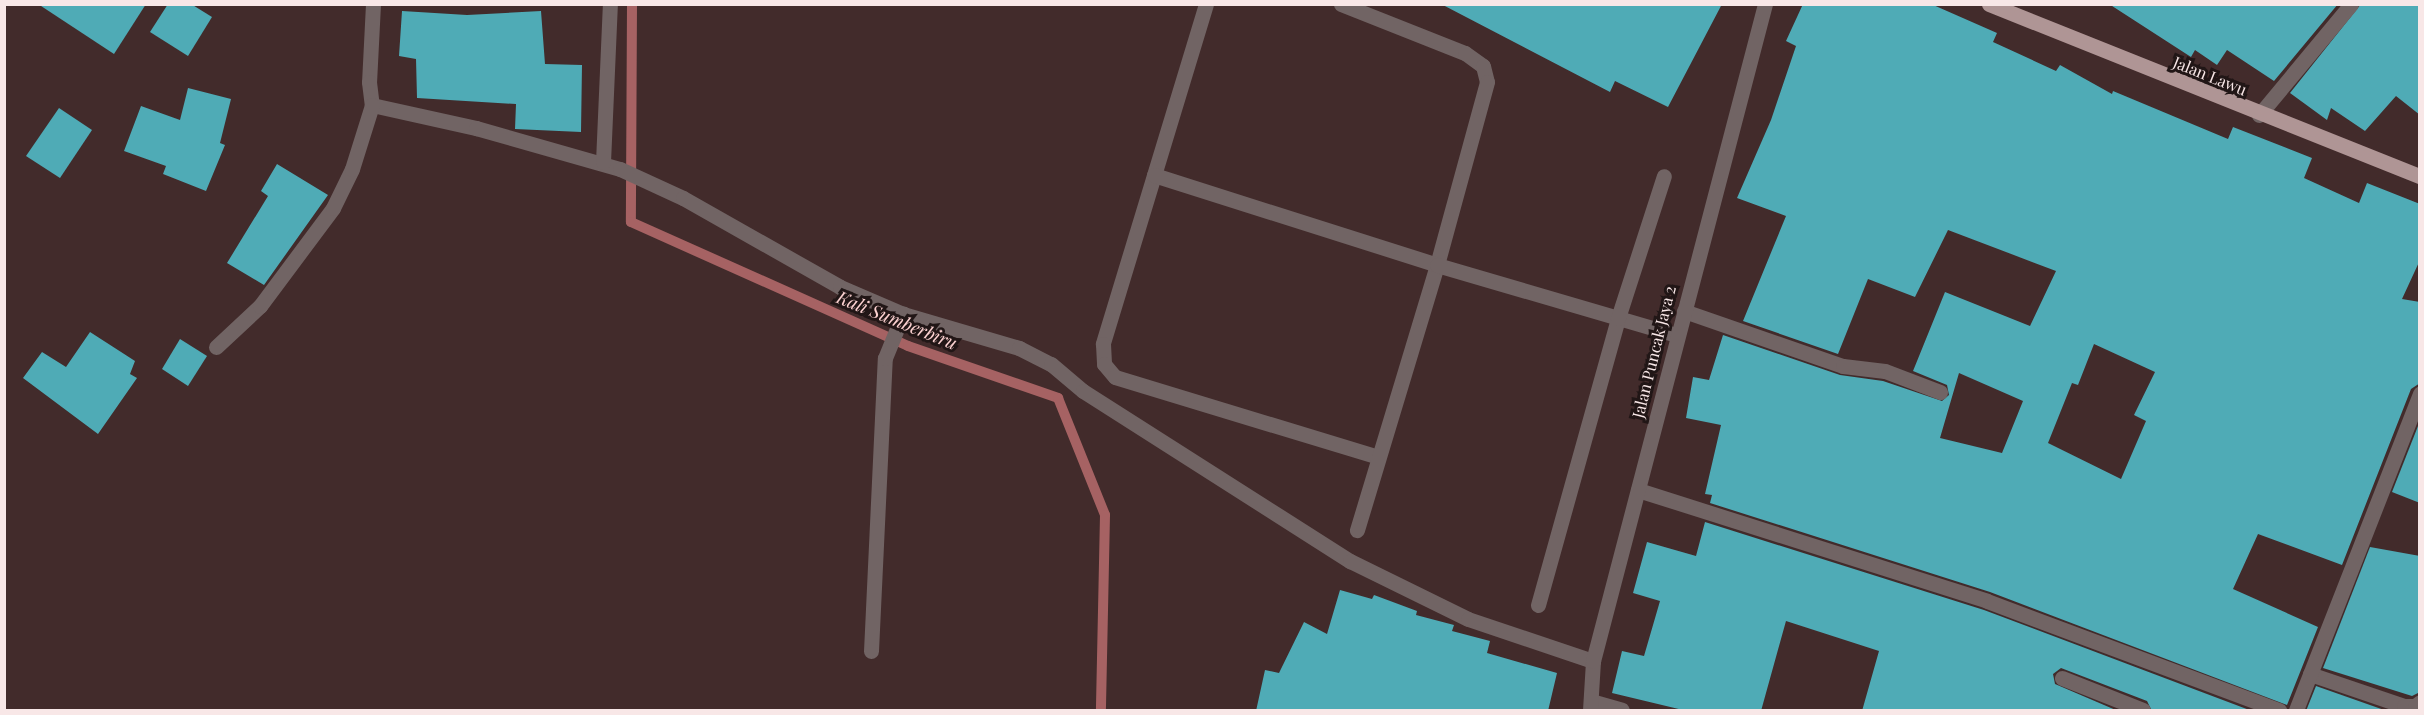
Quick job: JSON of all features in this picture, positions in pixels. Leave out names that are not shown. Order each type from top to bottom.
[{"type":"main road","name":"Jalan Lawu","points":[[1989,4],[2259,115],[2420,176]]},
{"type":"street","points":[[216,347],[260,306],[333,208],[352,169],[372,105],[369,82],[373,4]]},
{"type":"street","points":[[603,162],[610,4]]},
{"type":"street","points":[[1206,4],[1103,344],[1104,364],[1115,377],[1378,457]]},
{"type":"street","points":[[1341,4],[1465,53],[1486,72],[1487,87],[1437,266],[1357,530]]},
{"type":"street","name":"Jalan Puncak Jaya 2","points":[[1590,706],[1593,661],[1676,335],[1765,4]]},
{"type":"street","points":[[2259,115],[2351,4]]},
{"type":"street","points":[[372,105],[603,162],[650,180],[804,269],[903,314],[976,333],[1051,363],[1083,391],[1350,561],[1468,619],[1572,657],[1593,661]]},
{"type":"street","points":[[1154,175],[1437,266],[1676,335]]},
{"type":"street","points":[[1538,605],[1624,320],[1664,176]]},
{"type":"street","points":[[1684,310],[1843,366],[1885,371],[1940,392]]},
{"type":"street","points":[[871,651],[885,358],[903,314]]},
{"type":"street","points":[[2296,711],[2420,393]]},
{"type":"street","points":[[1638,490],[1988,601],[2278,711]]},
{"type":"street","points":[[2310,674],[2403,706],[2415,706],[2420,702]]},
{"type":"street","points":[[2062,678],[2143,711]]},
{"type":"street","points":[[1590,706],[1622,711]]},
{"type":"building","points":[[38,4],[146,4],[114,54]]},
{"type":"building","points":[[168,4],[191,4],[212,17],[188,56],[150,32]]},
{"type":"building","points":[[1441,4],[1722,4],[1668,107],[1615,81],[1610,92]]},
{"type":"building","points":[[1803,4],[1931,4],[1997,33],[1993,42],[2056,71],[2060,65],[2112,94],[2113,91],[2228,139],[2233,127],[2312,158],[2304,178],[2359,203],[2367,183],[2420,204],[2420,260],[2402,299],[2420,302],[2420,383],[2411,389],[2342,565],[2258,534],[2233,589],[2318,627],[2287,705],[1990,592],[1710,503],[1712,495],[1705,494],[1721,425],[1686,418],[1693,377],[1709,380],[1723,335],[1840,375],[1883,381],[1942,401],[1949,395],[1947,385],[1913,371],[1945,292],[2030,326],[2056,271],[1948,230],[1915,297],[1868,279],[1838,354],[1743,321],[1786,216],[1737,198],[1771,120],[1796,46],[1786,41]],"holes":[[[2094,344],[2155,372],[2134,415],[2146,421],[2121,479],[2048,443],[2072,383],[2078,385]],[[1959,373],[2023,401],[2002,453],[1940,438]]]},
{"type":"building","points":[[2109,4],[2338,4],[2274,81],[2227,50],[2217,65],[2195,50],[2191,57]]},
{"type":"building","points":[[2361,4],[2420,4],[2420,115],[2396,96],[2365,131],[2331,108],[2327,120],[2290,93]]},
{"type":"building","points":[[402,11],[467,15],[541,11],[545,64],[582,65],[581,132],[515,129],[516,104],[417,98],[416,59],[399,56]]},
{"type":"building","points":[[188,88],[231,99],[220,143],[225,145],[206,191],[163,174],[166,166],[124,151],[141,106],[180,120]]},
{"type":"building","points":[[59,108],[92,130],[60,178],[26,156]]},
{"type":"building","points":[[277,164],[328,195],[264,285],[227,263],[268,196],[261,191]]},
{"type":"building","points":[[90,332],[135,361],[130,374],[137,378],[98,434],[23,378],[42,352],[66,367]]},
{"type":"building","points":[[180,339],[207,356],[188,386],[162,369]]},
{"type":"building","points":[[2420,421],[2420,503],[2392,492]]},
{"type":"building","points":[[1705,522],[1984,610],[2252,711],[2152,711],[2147,701],[2061,668],[2053,674],[2055,684],[2118,711],[1862,711],[1879,651],[1786,621],[1761,711],[1687,711],[1612,693],[1622,651],[1644,656],[1660,601],[1633,593],[1647,542],[1696,556]]},
{"type":"building","points":[[2370,547],[2420,556],[2420,692],[2412,696],[2323,668]]},
{"type":"building","points":[[1340,590],[1372,599],[1374,595],[1417,611],[1416,615],[1454,625],[1452,631],[1490,641],[1487,653],[1557,673],[1548,711],[1256,711],[1265,670],[1279,673],[1304,622],[1327,634]]},
{"type":"building","points":[[2316,686],[2387,711],[2306,711]]},
{"type":"waterway","name":"Kali Sumberbiru","points":[[632,4],[631,222],[908,346],[1058,398],[1105,515],[1101,710]]}]
